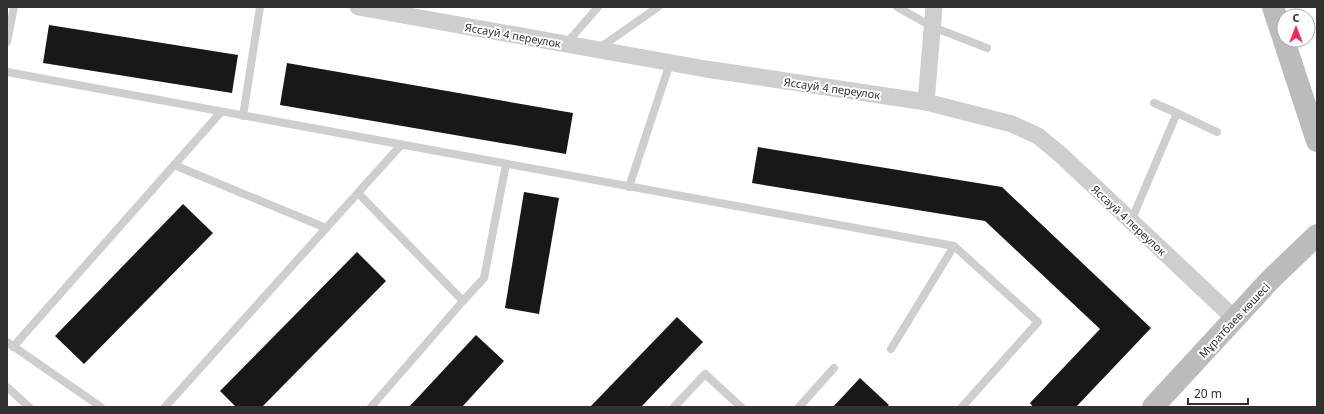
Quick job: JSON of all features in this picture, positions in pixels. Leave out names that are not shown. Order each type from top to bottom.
[{"type":"street","name":"Яссауй 4 переулок","points":[[358,7],[597,50],[926,102],[1012,124],[1038,136],[1061,155],[1235,319]]},
{"type":"street","points":[[926,102],[934,7]]},
{"type":"street","points":[[1272,7],[1317,141]]},
{"type":"street","name":"Мұратбаев көшесі","points":[[1153,407],[1271,279],[1317,235]]},
{"type":"lane","points":[[7,42],[14,7]]},
{"type":"lane","points":[[243,116],[260,7]]},
{"type":"lane","points":[[566,44],[598,7]]},
{"type":"lane","points":[[597,50],[658,7]]},
{"type":"lane","points":[[897,7],[933,27],[987,48]]},
{"type":"lane","points":[[629,187],[670,62]]},
{"type":"lane","points":[[7,72],[954,246],[1038,322],[962,407]]},
{"type":"lane","points":[[1154,103],[1216,132]]},
{"type":"lane","points":[[101,407],[10,344],[221,112]]},
{"type":"lane","points":[[1131,221],[1177,113]]},
{"type":"lane","points":[[165,407],[401,145]]},
{"type":"lane","points":[[371,407],[484,278],[506,164]]},
{"type":"lane","points":[[174,165],[326,228]]},
{"type":"lane","points":[[358,193],[463,301]]},
{"type":"lane","points":[[891,349],[954,246]]},
{"type":"lane","points":[[799,407],[834,368]]},
{"type":"lane","points":[[674,407],[705,374],[741,407]]},
{"type":"lane","points":[[7,387],[29,407]]},
{"type":"building","points":[[49,25],[238,55],[232,93],[43,63]]},
{"type":"building","points":[[287,63],[573,113],[566,154],[280,105]]},
{"type":"building","points":[[758,147],[1002,187],[1151,328],[1076,407],[1033,407],[1030,403],[1100,329],[985,221],[752,183]]},
{"type":"building","points":[[524,192],[559,198],[539,314],[505,308]]},
{"type":"building","points":[[183,204],[213,233],[84,364],[55,336]]},
{"type":"building","points":[[357,252],[386,281],[262,407],[236,407],[220,391]]},
{"type":"building","points":[[677,317],[703,342],[641,407],[590,407]]},
{"type":"building","points":[[476,335],[504,361],[462,407],[409,407]]},
{"type":"building","points":[[860,378],[889,405],[887,407],[833,407]]}]
